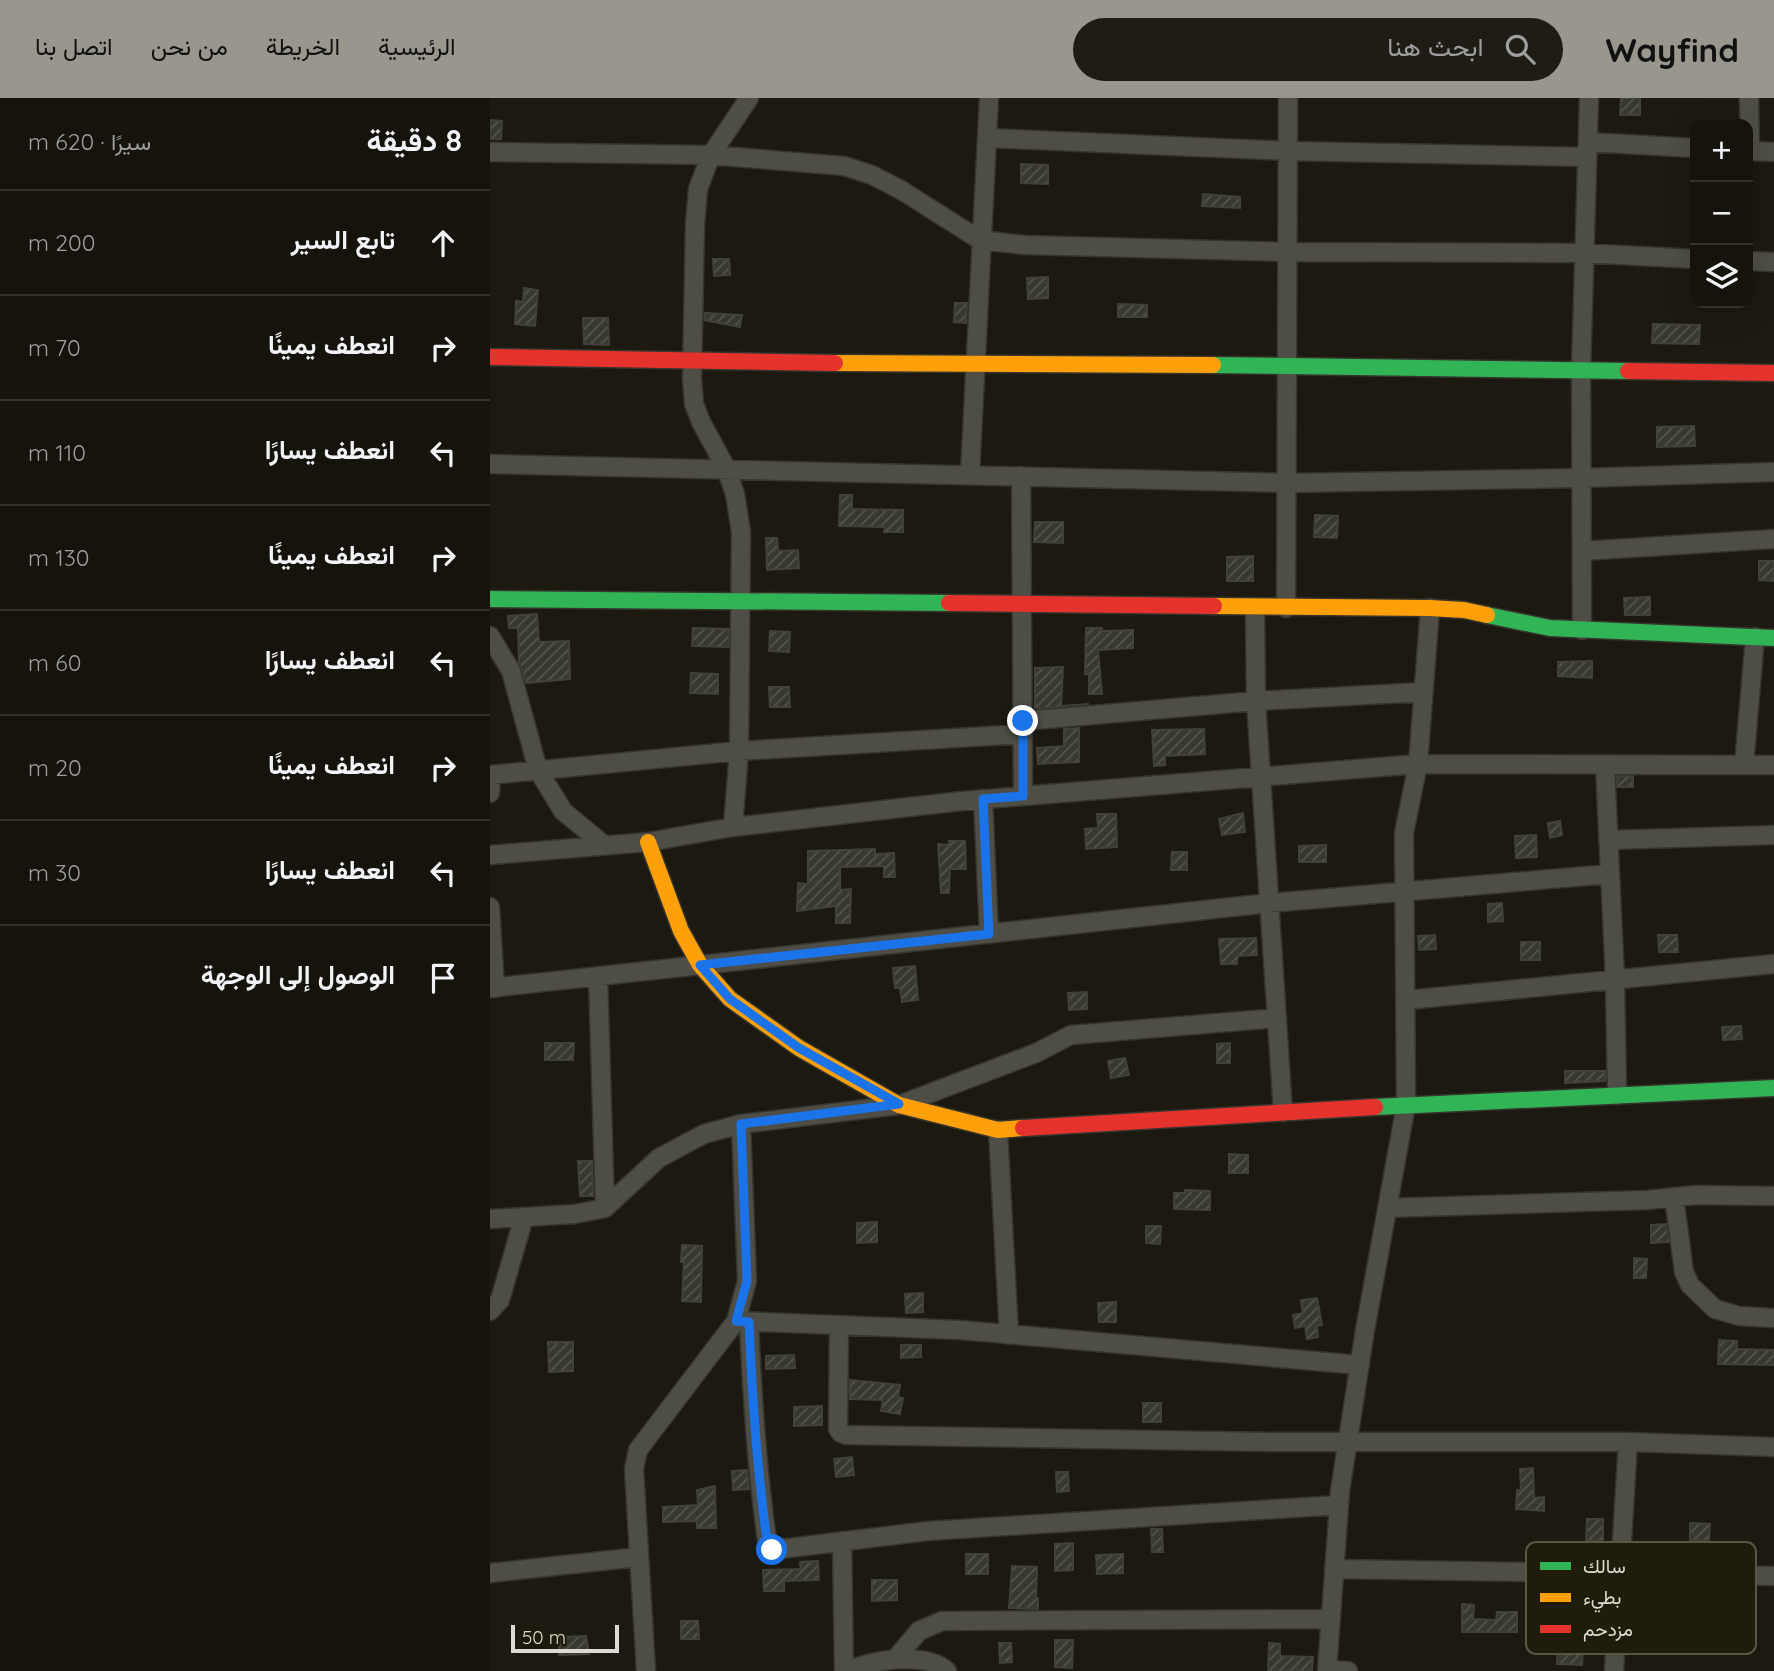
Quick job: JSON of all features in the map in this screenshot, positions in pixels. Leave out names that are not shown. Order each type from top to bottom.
[{"type":"street","points":[[733,827],[739,751],[741,532],[735,494],[726,468],[694,404],[692,362],[695,224],[698,189],[711,155],[749,98]]},
{"type":"street","points":[[970,474],[989,98]]},
{"type":"street","points":[[1286,608],[1288,98]]},
{"type":"street","points":[[1749,98],[1749,119]]},
{"type":"street","points":[[1582,630],[1581,370],[1587,99]]},
{"type":"street","points":[[988,138],[1288,150],[1690,148]]},
{"type":"street","points":[[1753,151],[1774,152]]},
{"type":"street","points":[[490,152],[711,155],[804,161],[853,169],[872,175],[901,190],[980,240],[1039,245],[1289,252],[1583,253],[1690,258]]},
{"type":"street","points":[[1753,261],[1774,262]]},
{"type":"street","points":[[490,357],[692,362],[1288,365],[1774,373]]},
{"type":"street","points":[[490,464],[1287,483],[1774,472]]},
{"type":"street","points":[[1021,476],[1023,796]]},
{"type":"street","points":[[1582,551],[1774,539]]},
{"type":"street","points":[[490,599],[1430,608],[1464,610],[1550,628],[1774,638]]},
{"type":"street","points":[[1255,608],[1256,701],[1283,1112]]},
{"type":"street","points":[[1348,1671],[1327,1670],[1334,1569],[1339,1506],[1360,1365],[1406,1104],[1404,833],[1418,764],[1430,608]]},
{"type":"street","points":[[490,636],[511,671],[538,769],[563,811],[604,845]]},
{"type":"street","points":[[1744,765],[1755,637]]},
{"type":"street","points":[[490,781],[538,769],[1023,728],[1256,701],[1423,692]]},
{"type":"street","points":[[490,855],[648,842],[733,827],[983,799],[1418,764],[1774,765]]},
{"type":"street","points":[[1605,765],[1615,980],[1617,1095]]},
{"type":"street","points":[[983,799],[989,934]]},
{"type":"street","points":[[1608,840],[1774,835]]},
{"type":"street","points":[[648,842],[681,932],[700,965],[730,999],[799,1048],[899,1104],[968,1124],[998,1130],[1406,1104],[1774,1088]]},
{"type":"street","points":[[490,907],[493,988],[1269,903],[1610,874]]},
{"type":"street","points":[[1407,1000],[1774,964]]},
{"type":"street","points":[[598,976],[605,1208]]},
{"type":"street","points":[[490,1219],[575,1214],[605,1208],[659,1158],[704,1134],[741,1124],[899,1104],[1036,1053],[1071,1035],[1276,1018]]},
{"type":"street","points":[[741,1124],[747,1281],[742,1321],[760,1492],[768,1547],[772,1550],[928,1531],[1339,1506]]},
{"type":"street","points":[[998,1130],[1009,1335]]},
{"type":"street","points":[[1387,1208],[1633,1201],[1696,1195],[1774,1196]]},
{"type":"street","points":[[1674,1197],[1684,1272],[1690,1285],[1715,1310],[1739,1317],[1774,1318]]},
{"type":"street","points":[[490,1311],[500,1300],[524,1217]]},
{"type":"street","points":[[742,1321],[1009,1335],[1360,1365]]},
{"type":"street","points":[[646,1671],[634,1469],[638,1450],[742,1321]]},
{"type":"street","points":[[839,1325],[838,1429],[846,1435],[1348,1443],[1628,1442],[1774,1447]]},
{"type":"street","points":[[1621,1542],[1628,1442]]},
{"type":"street","points":[[842,1541],[846,1671],[896,1658],[941,1665],[947,1671]]},
{"type":"street","points":[[490,1573],[639,1558]]},
{"type":"street","points":[[1334,1569],[1526,1572]]},
{"type":"street","points":[[1756,1576],[1774,1576]]},
{"type":"street","points":[[896,1658],[919,1631],[942,1621],[1331,1619]]},
{"type":"building","points":[[1621,98],[1640,98],[1640,115],[1620,115]]},
{"type":"building","points":[[490,120],[502,121],[501,139],[490,139]]},
{"type":"building","points":[[1021,164],[1048,165],[1048,184],[1021,183]]},
{"type":"building","points":[[1203,194],[1240,197],[1240,208],[1202,206]]},
{"type":"building","points":[[713,259],[729,259],[730,275],[714,276]]},
{"type":"building","points":[[1048,277],[1048,298],[1028,299],[1027,278]]},
{"type":"building","points":[[524,288],[538,290],[535,326],[515,324],[516,301],[523,302]]},
{"type":"building","points":[[955,303],[967,303],[966,323],[954,322]]},
{"type":"building","points":[[1118,304],[1147,305],[1147,317],[1118,317]]},
{"type":"building","points":[[705,313],[742,315],[740,327],[704,320]]},
{"type":"building","points":[[583,318],[608,318],[609,345],[584,344]]},
{"type":"building","points":[[1653,324],[1700,325],[1699,344],[1652,343]]},
{"type":"building","points":[[1694,426],[1695,446],[1657,447],[1657,427]]},
{"type":"building","points":[[840,495],[852,495],[852,509],[903,510],[903,532],[884,532],[885,527],[839,526]]},
{"type":"building","points":[[1315,515],[1338,516],[1337,538],[1314,537]]},
{"type":"building","points":[[1035,522],[1063,522],[1063,543],[1034,542]]},
{"type":"building","points":[[766,538],[777,538],[780,551],[798,550],[799,568],[767,570]]},
{"type":"building","points":[[1253,556],[1253,581],[1227,581],[1227,557]]},
{"type":"building","points":[[1759,561],[1774,561],[1774,581],[1759,580]]},
{"type":"building","points":[[1650,597],[1650,615],[1625,615],[1624,598]]},
{"type":"building","points":[[537,614],[539,642],[569,641],[570,679],[526,683],[519,662],[518,628],[509,628],[508,616]]},
{"type":"building","points":[[693,628],[729,629],[729,647],[692,646]]},
{"type":"building","points":[[1086,628],[1102,628],[1102,631],[1133,630],[1133,648],[1098,650],[1102,694],[1089,694],[1089,674],[1085,674]]},
{"type":"building","points":[[770,631],[790,632],[789,652],[769,651]]},
{"type":"building","points":[[1592,661],[1592,678],[1558,676],[1558,662]]},
{"type":"building","points":[[1063,667],[1061,706],[1089,704],[1035,709],[1035,668]]},
{"type":"building","points":[[691,673],[718,674],[718,694],[690,693]]},
{"type":"building","points":[[769,687],[789,687],[790,707],[770,707]]},
{"type":"building","points":[[1079,728],[1079,762],[1038,764],[1037,748],[1064,746],[1064,729]]},
{"type":"building","points":[[1204,729],[1205,754],[1165,756],[1165,765],[1154,766],[1152,730]]},
{"type":"building","points":[[1617,776],[1633,776],[1633,787],[1617,787]]},
{"type":"building","points":[[1243,813],[1245,832],[1222,835],[1219,819]]},
{"type":"building","points":[[1097,814],[1116,814],[1117,847],[1086,849],[1085,829],[1098,828]]},
{"type":"building","points":[[1560,821],[1562,835],[1550,838],[1548,823]]},
{"type":"building","points":[[1536,835],[1537,857],[1516,858],[1515,836]]},
{"type":"building","points":[[949,841],[965,841],[966,869],[950,869],[949,893],[941,893],[938,844],[949,845]]},
{"type":"building","points":[[1326,845],[1326,862],[1299,862],[1299,846]]},
{"type":"building","points":[[875,849],[875,854],[894,853],[895,877],[884,877],[884,866],[840,867],[840,890],[851,889],[850,923],[836,923],[836,906],[797,911],[798,883],[808,884],[808,851]]},
{"type":"building","points":[[1172,852],[1187,852],[1187,870],[1171,870]]},
{"type":"building","points":[[1502,903],[1503,921],[1488,922],[1488,904]]},
{"type":"building","points":[[1435,935],[1436,949],[1419,950],[1418,936]]},
{"type":"building","points":[[1658,935],[1677,935],[1678,952],[1659,952]]},
{"type":"building","points":[[1256,938],[1257,955],[1238,956],[1237,964],[1221,964],[1219,939]]},
{"type":"building","points":[[1521,942],[1540,942],[1540,960],[1521,960]]},
{"type":"building","points":[[915,966],[918,1000],[902,1002],[900,988],[895,988],[893,968]]},
{"type":"building","points":[[1087,992],[1087,1009],[1069,1010],[1068,993]]},
{"type":"building","points":[[1741,1026],[1742,1039],[1723,1040],[1722,1027]]},
{"type":"building","points":[[545,1043],[574,1043],[573,1060],[545,1060]]},
{"type":"building","points":[[1230,1043],[1230,1063],[1217,1063],[1217,1044]]},
{"type":"building","points":[[1125,1058],[1129,1075],[1111,1078],[1108,1061]]},
{"type":"building","points":[[1565,1071],[1605,1071],[1605,1081],[1565,1083]]},
{"type":"building","points":[[1229,1154],[1248,1155],[1248,1173],[1229,1173]]},
{"type":"building","points":[[578,1161],[592,1161],[593,1196],[580,1196]]},
{"type":"building","points":[[1185,1190],[1210,1191],[1210,1210],[1174,1209],[1174,1193],[1185,1193]]},
{"type":"building","points":[[877,1222],[877,1242],[857,1243],[857,1223]]},
{"type":"building","points":[[1666,1224],[1669,1242],[1651,1243],[1651,1225]]},
{"type":"building","points":[[1146,1226],[1161,1226],[1160,1244],[1146,1243]]},
{"type":"building","points":[[682,1245],[702,1246],[701,1302],[682,1301]]},
{"type":"building","points":[[1634,1258],[1647,1259],[1646,1278],[1634,1278]]},
{"type":"building","points":[[923,1293],[923,1312],[906,1313],[905,1294]]},
{"type":"building","points":[[1317,1298],[1322,1325],[1317,1326],[1318,1337],[1307,1339],[1305,1326],[1295,1328],[1293,1315],[1303,1313],[1301,1300]]},
{"type":"building","points":[[1116,1302],[1116,1322],[1099,1322],[1098,1303]]},
{"type":"building","points":[[1719,1340],[1737,1341],[1737,1349],[1774,1350],[1774,1365],[1718,1364]]},
{"type":"building","points":[[548,1342],[573,1342],[573,1371],[549,1372]]},
{"type":"building","points":[[901,1345],[921,1345],[921,1357],[901,1358]]},
{"type":"building","points":[[794,1355],[795,1368],[766,1369],[766,1356]]},
{"type":"building","points":[[850,1380],[900,1385],[898,1397],[903,1398],[900,1414],[881,1411],[883,1400],[850,1399]]},
{"type":"building","points":[[1143,1403],[1161,1403],[1161,1422],[1143,1422]]},
{"type":"building","points":[[822,1406],[822,1425],[794,1426],[794,1407]]},
{"type":"building","points":[[852,1457],[854,1475],[836,1477],[834,1459]]},
{"type":"building","points":[[1533,1468],[1534,1498],[1544,1497],[1544,1511],[1516,1509],[1517,1490],[1521,1490],[1520,1469]]},
{"type":"building","points":[[747,1470],[749,1489],[733,1490],[732,1471]]},
{"type":"building","points":[[1056,1472],[1068,1472],[1069,1491],[1057,1492]]},
{"type":"building","points":[[715,1486],[716,1528],[697,1528],[697,1521],[663,1522],[663,1507],[698,1505],[697,1490]]},
{"type":"building","points":[[1587,1519],[1603,1519],[1603,1541],[1586,1541]]},
{"type":"building","points":[[1690,1523],[1710,1524],[1709,1541],[1690,1540]]},
{"type":"building","points":[[1151,1529],[1162,1529],[1163,1552],[1152,1552]]},
{"type":"building","points":[[1073,1543],[1073,1570],[1055,1571],[1055,1544]]},
{"type":"building","points":[[966,1554],[988,1554],[988,1574],[966,1574]]},
{"type":"building","points":[[1123,1554],[1123,1573],[1097,1574],[1096,1555]]},
{"type":"building","points":[[818,1561],[819,1580],[784,1581],[784,1591],[764,1591],[763,1570],[801,1569],[800,1562]]},
{"type":"building","points":[[1012,1566],[1037,1567],[1038,1609],[1009,1608]]},
{"type":"building","points":[[872,1580],[897,1580],[897,1600],[872,1601]]},
{"type":"building","points":[[1462,1604],[1474,1605],[1473,1619],[1496,1620],[1497,1612],[1517,1612],[1517,1632],[1462,1632]]},
{"type":"building","points":[[681,1621],[698,1621],[699,1639],[681,1639]]},
{"type":"building","points":[[586,1636],[589,1654],[559,1655],[559,1637]]},
{"type":"building","points":[[1055,1640],[1073,1640],[1072,1668],[1055,1667]]},
{"type":"building","points":[[999,1643],[1011,1643],[1012,1662],[1000,1663]]},
{"type":"building","points":[[1269,1643],[1280,1644],[1280,1656],[1313,1657],[1312,1671],[1268,1671]]},
{"type":"building","points":[[1558,1654],[1583,1654],[1582,1665],[1557,1664]]},
{"type":"traffic: fast","points":[[1213,365],[1628,371]]},
{"type":"traffic: fast","points":[[490,599],[949,603]]},
{"type":"traffic: fast","points":[[1487,615],[1550,628],[1774,638]]},
{"type":"traffic: fast","points":[[1375,1107],[1774,1088]]},
{"type":"traffic: slow","points":[[835,363],[1213,365]]},
{"type":"traffic: slow","points":[[1214,606],[1430,608],[1464,610],[1487,615]]},
{"type":"traffic: slow","points":[[648,842],[681,931],[700,965],[730,999],[799,1048],[899,1105],[998,1130],[1023,1128]]},
{"type":"traffic: jam","points":[[490,357],[835,363]]},
{"type":"traffic: jam","points":[[1628,371],[1774,373]]},
{"type":"traffic: jam","points":[[949,603],[1214,606]]},
{"type":"traffic: jam","points":[[1023,1128],[1375,1107]]},
{"type":"route","points":[[772,1550],[768,1547],[760,1492],[752,1406],[749,1322],[736,1321],[747,1281],[741,1124],[899,1104],[799,1048],[730,999],[700,965],[989,934],[983,799],[1023,796],[1023,721]]}]
